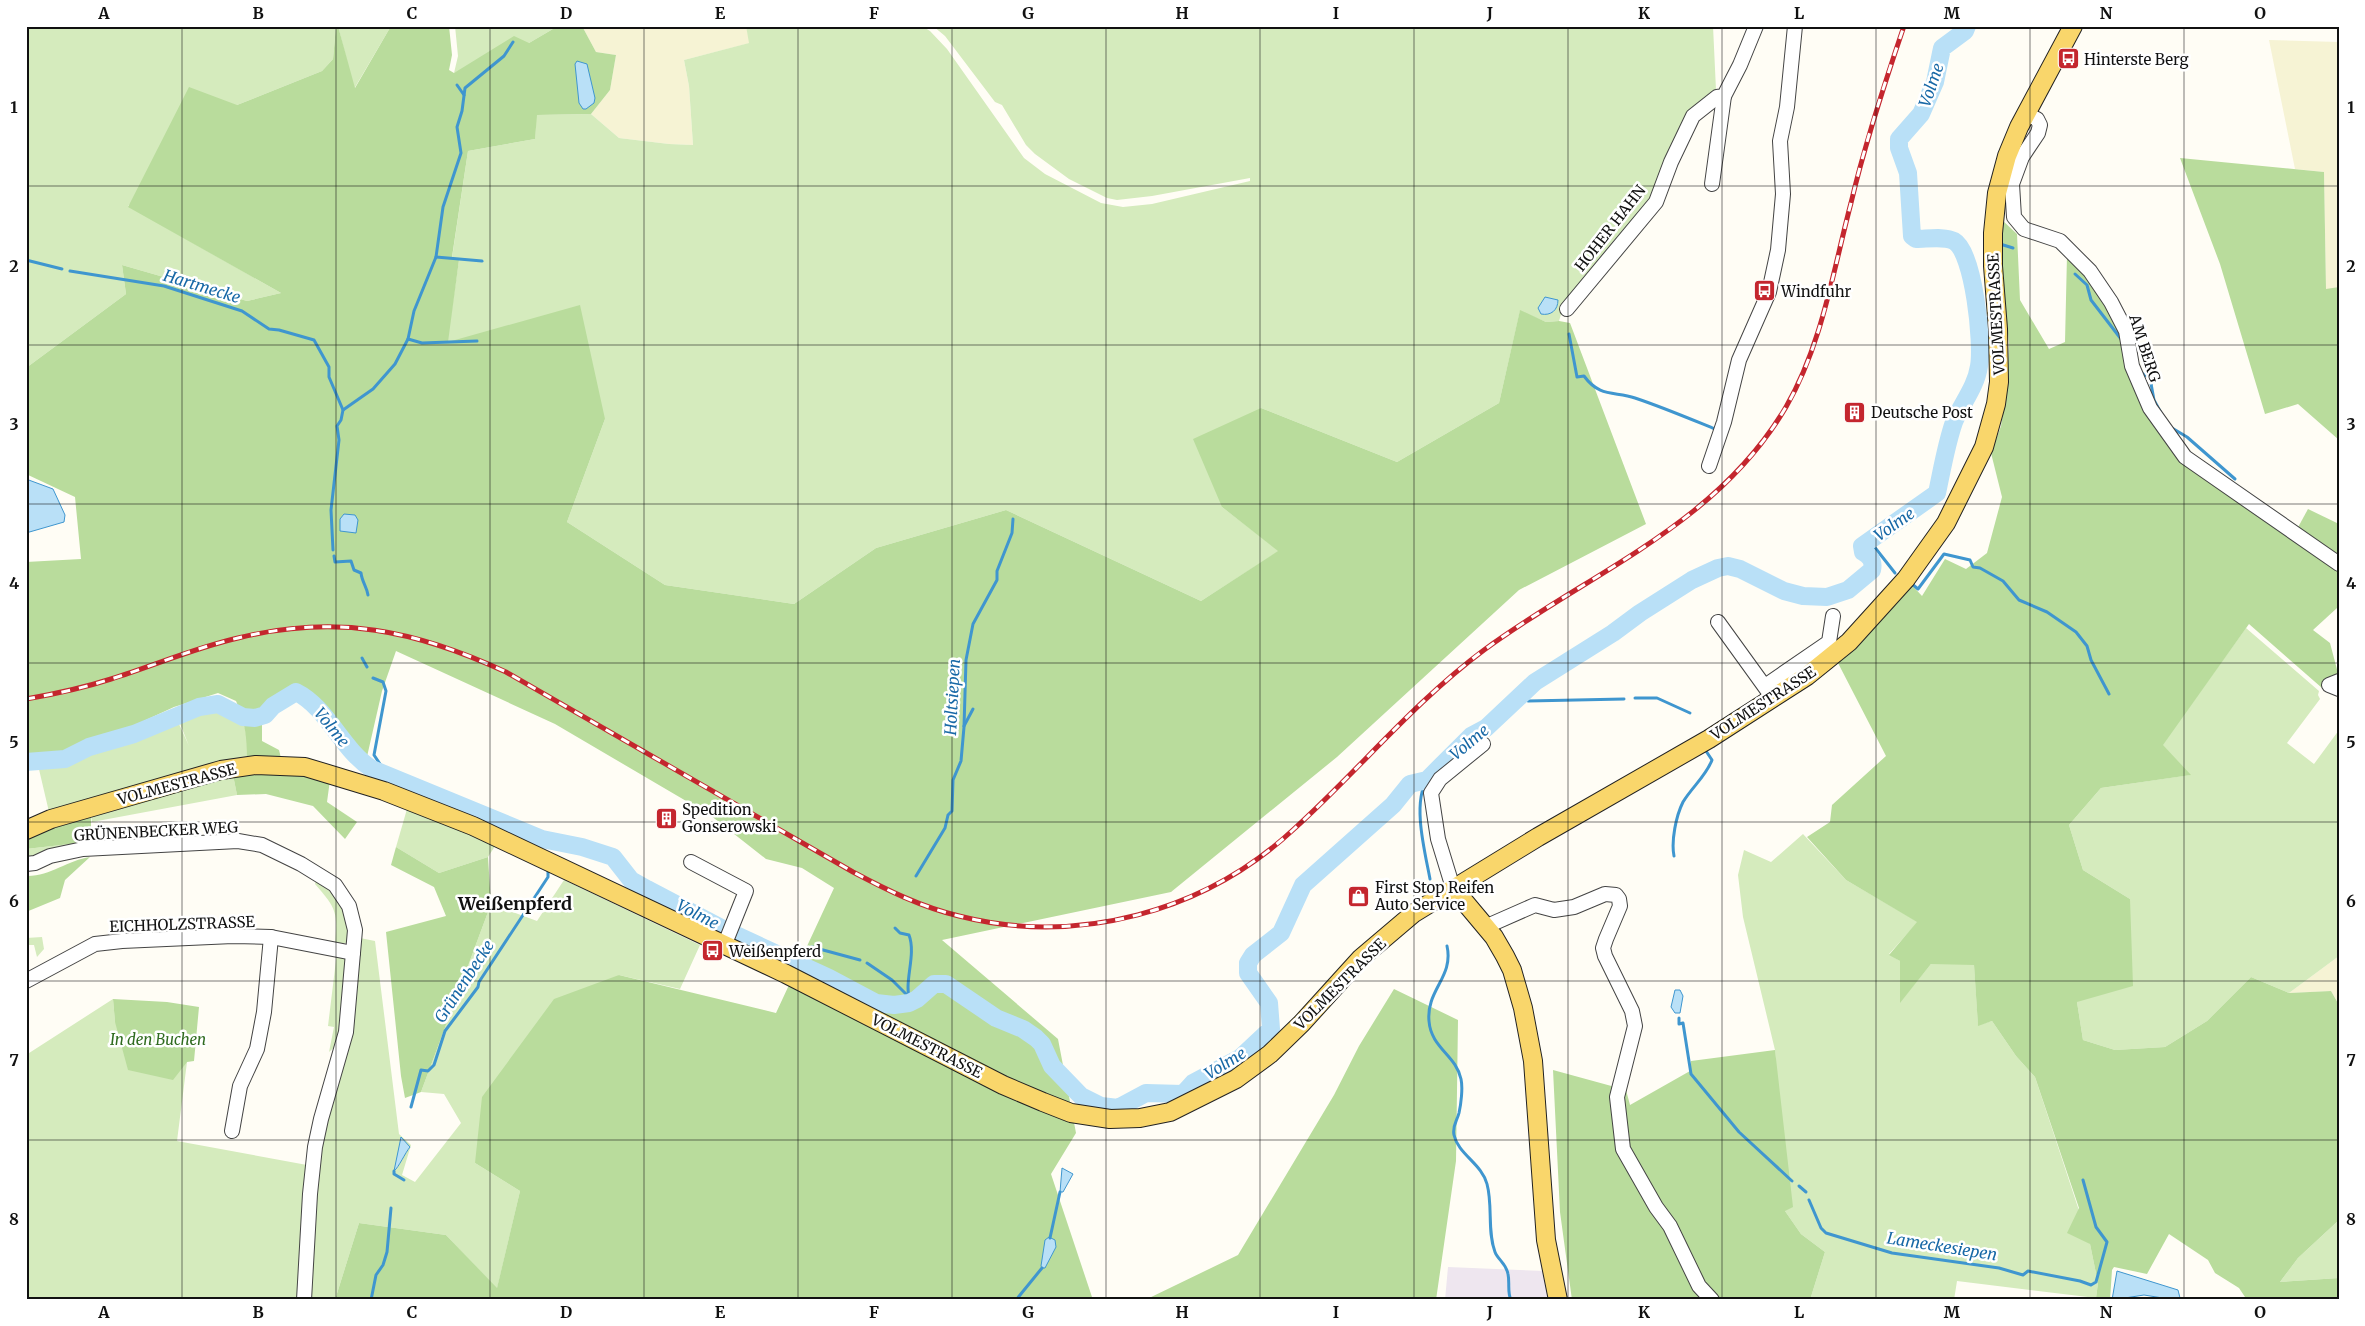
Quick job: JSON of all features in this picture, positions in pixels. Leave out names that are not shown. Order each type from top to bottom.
[{"type":"main road","name":"VOLMESTRASSE","points":[[26,830],[51,820],[196,776],[240,767],[270,764],[305,768],[347,779],[473,826],[726,942],[1003,1085],[1071,1113],[1110,1119],[1140,1118],[1170,1112],[1236,1079],[1270,1054],[1302,1023],[1361,958],[1414,913],[1453,888],[1709,739],[1769,692],[1831,658],[1868,622],[1906,579],[1946,523],[1981,455],[1996,404],[1999,382],[2000,347],[1993,266],[1994,213],[2007,156],[2026,114],[2073,26]]},
{"type":"main road","points":[[1453,888],[1494,937],[1512,970],[1528,1031],[1533,1061],[1546,1240],[1558,1300]]},
{"type":"street","points":[[1712,184],[1724,96],[1740,65],[1756,26]]},
{"type":"street","points":[[1709,466],[1724,422],[1739,360],[1769,292],[1778,250],[1783,194],[1780,141],[1787,107],[1795,26]]},
{"type":"street","name":"HOHER HAHN","points":[[1567,309],[1656,202],[1671,162],[1693,116],[1717,97],[1724,96]]},
{"type":"street","name":"AM BERG","points":[[2026,114],[2038,120],[2040,126],[2038,133],[2022,158],[2012,184],[2014,217],[2024,229],[2060,241],[2090,271],[2111,302],[2126,331],[2132,366],[2150,408],[2185,457],[2339,564]]},
{"type":"street","points":[[1718,622],[1769,692],[1829,642],[1833,616]]},
{"type":"street","points":[[2339,681],[2329,685],[2339,689]]},
{"type":"street","points":[[1453,888],[1438,839],[1431,793],[1440,779],[1483,744]]},
{"type":"street","name":"GRÜNENBECKER WEG","points":[[26,864],[35,863],[50,856],[83,849],[238,841],[262,845],[301,864],[335,885],[349,906],[355,930],[346,1032],[315,1147],[310,1194],[304,1300]]},
{"type":"street","points":[[691,862],[746,891],[726,942]]},
{"type":"street","points":[[1485,927],[1535,905],[1554,910],[1574,907],[1605,894],[1616,895],[1619,899],[1620,906],[1603,948],[1605,956],[1632,1011],[1635,1026],[1619,1082],[1617,1097],[1623,1148],[1656,1207],[1670,1226],[1699,1286],[1712,1300]]},
{"type":"street","name":"EICHHOLZSTRASSE","points":[[26,981],[95,944],[122,941],[223,936],[271,937],[353,953]]},
{"type":"street","name":"EICHHOLZSTRASSE","points":[[232,1131],[240,1086],[257,1050],[264,1012],[271,937]]},
{"type":"shaded area","points":[[582,26],[746,26],[750,43],[684,60],[689,86],[693,145],[669,144],[619,138],[591,114],[610,90],[616,55],[596,52]]},
{"type":"shaded area","points":[[2269,40],[2339,42],[2339,287],[2326,290],[2324,172],[2295,169]]},
{"type":"shaded area","points":[[2339,956],[2339,1005],[2331,991],[2289,993]]},
{"type":"shaded area","points":[[1448,1267],[1544,1271],[1549,1300],[1445,1300]]},
{"type":"green space","points":[[26,26],[336,26],[333,59],[322,71],[237,105],[128,206],[281,293],[247,301],[122,265],[126,294],[26,368]]},
{"type":"green space","points":[[336,26],[338,26],[355,88],[391,26],[449,26],[452,55],[449,70],[454,73],[514,36],[529,43],[558,26],[582,26],[596,52],[616,55],[610,90],[591,114],[537,115],[535,139],[468,151],[452,257],[459,260],[448,342],[580,305],[605,419],[567,522],[665,585],[794,604],[876,548],[1006,510],[1201,601],[1278,551],[1222,507],[1193,439],[1261,408],[1397,462],[1499,403],[1520,310],[1546,322],[1559,321],[1570,323],[1646,524],[1519,590],[1337,757],[1171,892],[942,940],[1058,1039],[1076,1133],[1051,1174],[1093,1300],[335,1300],[359,1223],[446,1235],[497,1288],[520,1191],[475,1163],[482,1097],[554,999],[619,975],[776,1013],[834,888],[802,868],[766,859],[710,815],[555,724],[396,651],[382,691],[366,761],[349,753],[336,742],[316,710],[303,697],[288,692],[262,710],[262,741],[279,750],[281,758],[247,759],[245,729],[236,701],[218,693],[174,707],[120,732],[61,753],[26,756],[26,562],[81,559],[75,497],[26,474],[26,368],[126,294],[122,265],[247,301],[281,293],[128,207],[189,87],[237,105],[322,71],[333,59]]},
{"type":"green space","points":[[338,26],[391,26],[354,89]]},
{"type":"green space","points":[[455,26],[558,26],[529,43],[454,73],[458,56]]},
{"type":"green space","points":[[746,26],[922,26],[930,31],[947,49],[1024,158],[1045,174],[1101,203],[1123,207],[1152,204],[1250,181],[1250,178],[1152,196],[1117,200],[1107,198],[1069,179],[1035,154],[1026,145],[1002,105],[995,102],[945,36],[933,26],[1713,26],[1716,90],[1647,206],[1563,308],[1559,321],[1546,322],[1520,311],[1499,403],[1397,462],[1261,408],[1222,507],[1279,551],[1201,601],[1006,510],[876,548],[794,604],[665,585],[567,522],[605,419],[447,342],[459,260],[452,258],[468,151],[535,139],[536,115],[591,114],[619,138],[693,145],[689,86],[684,60],[749,43]]},
{"type":"green space","points":[[2180,158],[2324,172],[2326,289],[2339,287],[2339,440],[2298,404],[2265,414],[2220,264]]},
{"type":"green space","points":[[2002,220],[2017,234],[2020,300],[2049,349],[2065,342],[2067,255],[2082,269],[2114,319],[2129,371],[2184,460],[2339,569],[2339,609],[2337,608],[2313,630],[2330,643],[2339,677],[2322,688],[2249,624],[2163,745],[2191,775],[2101,788],[2069,825],[2083,870],[2130,899],[2133,986],[2077,1002],[2083,1040],[2115,1050],[2165,1047],[2207,1021],[2251,977],[2289,993],[2331,991],[2339,1005],[2339,1220],[2298,1258],[2280,1282],[2339,1278],[2339,1300],[2247,1300],[2239,1288],[2215,1273],[2208,1260],[2169,1234],[2147,1274],[2114,1267],[2112,1270],[2110,1300],[2096,1298],[2098,1283],[2090,1244],[2067,1233],[2079,1208],[2035,1077],[2016,1056],[1992,1021],[1978,1026],[1974,965],[1931,964],[1900,1003],[1900,961],[1889,955],[1917,922],[1846,880],[1807,837],[1830,822],[1832,805],[1886,756],[1838,663],[1909,582],[1922,596],[1945,559],[1966,569],[1987,553],[2002,497],[1991,453],[2001,426],[2007,387],[2009,343],[2001,269]]},
{"type":"green space","points":[[2308,509],[2339,524],[2339,558],[2296,531]]},
{"type":"green space","points":[[2246,628],[2319,691],[2320,699],[2287,743],[2314,764],[2339,730],[2339,956],[2289,993],[2251,977],[2207,1021],[2165,1047],[2115,1050],[2083,1040],[2077,1002],[2130,899],[2083,870],[2069,825],[2101,788],[2190,775],[2162,745]]},
{"type":"green space","points":[[201,703],[243,717],[247,740],[247,759],[49,812],[38,765],[63,764],[89,749],[104,747],[179,724],[189,746],[175,711]]},
{"type":"green space","points":[[267,772],[299,774],[330,780],[327,802],[357,822],[345,839],[313,806],[266,794],[237,795],[233,775]]},
{"type":"green space","points":[[233,775],[237,795],[92,822],[91,815]]},
{"type":"green space","points":[[407,809],[497,843],[488,857],[439,873],[396,847]]},
{"type":"green space","points":[[91,815],[91,844],[70,844],[26,849],[26,838]]},
{"type":"green space","points":[[1803,834],[1846,880],[1918,922],[1889,954],[1900,961],[1900,1002],[1931,964],[1974,964],[1978,1025],[1992,1021],[2016,1056],[2035,1077],[2090,1244],[2098,1283],[2096,1298],[1957,1281],[1954,1300],[1810,1300],[1825,1252],[1801,1234],[1785,1211],[1775,1050],[1743,917],[1738,875],[1744,850],[1771,862]]},
{"type":"green space","points":[[70,844],[32,858],[26,859],[26,849]]},
{"type":"green space","points":[[396,847],[439,873],[488,857],[491,904],[421,1092],[405,1098],[386,932],[446,916],[434,887],[391,865]]},
{"type":"green space","points":[[90,857],[65,880],[60,898],[26,912],[26,876],[43,874],[74,861]]},
{"type":"green space","points":[[316,880],[338,899],[347,915],[349,933],[346,943],[335,945],[336,918],[332,906],[315,884]]},
{"type":"green space","points":[[564,880],[700,945],[680,989],[619,975],[475,1163],[520,1191],[497,1289],[446,1235],[359,1223],[335,1300],[309,1300],[319,1167],[325,1121],[360,938],[375,941],[399,1134],[411,1145],[402,1175],[415,1182],[461,1123],[444,1094],[421,1092],[491,904],[537,921]]},
{"type":"green space","points":[[42,937],[44,949],[37,957],[34,945],[26,945],[26,938]]},
{"type":"green space","points":[[337,952],[350,953],[338,1044],[329,1052],[334,1027],[328,1026]]},
{"type":"green space","points":[[1394,989],[1458,1020],[1456,1161],[1436,1300],[1145,1300],[1238,1255],[1334,1095],[1359,1046]]},
{"type":"green space","points":[[113,999],[115,1022],[187,1062],[177,1141],[307,1165],[298,1300],[26,1300],[26,1055]]},
{"type":"green space","name":"In den Buchen","points":[[113,999],[167,1002],[199,1007],[194,1061],[187,1062],[173,1080],[128,1070],[115,1022]]},
{"type":"green space","points":[[1775,1050],[1793,1207],[1785,1211],[1801,1234],[1825,1252],[1810,1300],[1572,1300],[1560,1212],[1553,1070],[1626,1090],[1630,1105],[1690,1071],[1691,1061]]},
{"type":"green space","points":[[2339,1220],[2339,1278],[2280,1282],[2298,1258]]},
{"type":"water","points":[[577,61],[587,64],[595,98],[594,103],[586,109],[583,109],[579,103],[575,64]]},
{"type":"water","points":[[1545,297],[1558,300],[1558,304],[1551,313],[1541,314],[1538,308]]},
{"type":"water","points":[[26,479],[53,489],[65,515],[64,522],[26,533]]},
{"type":"water","points":[[344,514],[355,515],[358,520],[356,533],[340,531],[340,519]]},
{"type":"water","points":[[1675,990],[1680,990],[1683,996],[1680,1013],[1675,1013],[1671,1007]]},
{"type":"water","points":[[401,1137],[410,1147],[394,1171]]},
{"type":"water","points":[[1062,1168],[1073,1174],[1063,1192],[1060,1192]]},
{"type":"water","points":[[1049,1237],[1055,1240],[1056,1247],[1045,1268],[1042,1268],[1045,1240]]},
{"type":"water","points":[[2117,1271],[2178,1290],[2180,1298],[2175,1300],[2144,1295],[2112,1300]]},
{"type":"waterway","name":"Volme","points":[[26,762],[65,759],[89,747],[134,734],[199,707],[218,704],[243,717],[255,718],[265,715],[273,706],[296,692],[317,708],[361,761],[372,769],[542,839],[582,847],[613,857],[631,880],[647,889],[725,930],[829,978],[876,1003],[894,1005],[909,1003],[917,999],[934,984],[946,984],[996,1018],[1023,1029],[1036,1038],[1042,1044],[1052,1066],[1081,1096],[1101,1106],[1118,1108],[1146,1093],[1183,1094],[1193,1083],[1240,1058],[1271,1029],[1269,1003],[1248,973],[1248,963],[1253,955],[1281,933],[1303,885],[1393,805],[1410,784],[1427,780],[1471,736],[1486,728],[1535,682],[1692,580],[1718,568],[1728,566],[1740,569],[1784,591],[1803,596],[1827,597],[1848,590],[1872,570],[1872,561],[1863,552],[1862,546],[1937,493],[1954,422],[1972,388],[1979,366],[1980,339],[1976,299],[1967,262],[1961,249],[1954,241],[1941,238],[1916,239],[1912,236],[1908,173],[1899,148],[1899,139],[1921,114],[1935,82],[1942,48],[1965,31],[1967,26]]},
{"type":"waterway","points":[[408,339],[414,311],[436,257],[443,207],[461,153],[457,127],[462,111],[465,88],[504,56],[513,42]]},
{"type":"waterway","points":[[457,85],[464,95]]},
{"type":"waterway","points":[[2000,244],[2013,248]]},
{"type":"waterway","points":[[436,257],[482,261]]},
{"type":"waterway","name":"Hartmecke","points":[[26,260],[62,269]]},
{"type":"waterway","name":"Hartmecke","points":[[70,271],[164,286],[242,311],[269,329],[314,340],[329,367],[329,377],[343,410],[341,420],[337,426],[339,440],[331,510],[333,550]]},
{"type":"waterway","points":[[2075,274],[2087,285],[2091,300],[2121,339]]},
{"type":"waterway","points":[[1569,334],[1577,377],[1584,376],[1590,383],[1602,391],[1635,398],[1715,429]]},
{"type":"waterway","points":[[343,410],[373,389],[395,364],[408,339],[422,343],[477,341]]},
{"type":"waterway","points":[[2140,372],[2150,378],[2154,400],[2161,413]]},
{"type":"waterway","points":[[2172,428],[2187,437],[2235,479]]},
{"type":"waterway","name":"Holtsiepen","points":[[916,876],[945,828],[948,815],[952,811],[953,780],[961,761],[966,660],[973,624],[997,580],[997,571],[1012,533],[1013,519]]},
{"type":"waterway","points":[[1869,540],[1895,573]]},
{"type":"waterway","points":[[1912,584],[1918,589],[1944,554],[1970,560],[1973,567],[1980,568],[2003,581],[2019,600],[2047,612],[2076,632],[2087,646],[2091,660],[2109,694]]},
{"type":"waterway","name":"Hartmecke","points":[[334,556],[335,562],[351,561],[354,570],[361,573],[368,595]]},
{"type":"waterway","name":"Hartmecke","points":[[362,658],[367,667]]},
{"type":"waterway","name":"Hartmecke","points":[[373,678],[383,682],[386,691],[374,755],[386,773]]},
{"type":"waterway","name":"Lameckesiepen","points":[[1519,697],[1528,701],[1624,699]]},
{"type":"waterway","name":"Lameckesiepen","points":[[1635,698],[1657,698],[1690,713]]},
{"type":"waterway","points":[[964,726],[973,709]]},
{"type":"waterway","name":"Lameckesiepen","points":[[1674,856],[1674,836],[1680,808],[1712,760],[1706,751]]},
{"type":"waterway","points":[[1427,780],[1420,801],[1420,814],[1430,879]]},
{"type":"waterway","name":"Grünenbecke","points":[[563,848],[564,843]]},
{"type":"waterway","name":"Grünenbecke","points":[[411,1107],[421,1070],[428,1071],[434,1065],[445,1031],[478,987],[479,982],[548,877],[548,869]]},
{"type":"waterway","name":"Holtsiepen","points":[[895,928],[900,933],[909,935],[911,943],[908,987],[911,1002]]},
{"type":"waterway","points":[[1447,946],[1447,966],[1429,1010],[1429,1021],[1434,1038],[1454,1064],[1461,1079],[1461,1101],[1454,1126],[1454,1135],[1460,1148],[1480,1171],[1487,1184],[1493,1244],[1496,1255],[1507,1270],[1511,1300]]},
{"type":"waterway","points":[[812,947],[860,960]]},
{"type":"waterway","points":[[867,963],[892,980],[908,996]]},
{"type":"waterway","name":"Lameckesiepen","points":[[1679,1018],[1679,1024],[1683,1023],[1691,1074],[1739,1132],[1792,1181]]},
{"type":"waterway","name":"Grünenbecke","points":[[394,1171],[394,1174],[404,1180]]},
{"type":"waterway","name":"Lameckesiepen","points":[[1809,1200],[1821,1228],[1826,1233],[1892,1253],[1999,1268],[2023,1275],[2028,1271],[2080,1281],[2091,1285],[2096,1282],[2107,1242],[2096,1227],[2083,1180]]},
{"type":"waterway","name":"Lameckesiepen","points":[[1799,1186],[1806,1192]]},
{"type":"waterway","points":[[1050,1238],[1060,1192]]},
{"type":"waterway","name":"Grünenbecke","points":[[371,1300],[376,1275],[383,1265],[387,1252],[391,1208]]},
{"type":"waterway","points":[[1016,1300],[1042,1268]]},
{"type":"railway","points":[[26,699],[90,685],[238,638],[309,627],[375,630],[407,636],[440,646],[506,672],[853,872],[931,908],[959,916],[1004,924],[1049,927],[1094,924],[1138,915],[1180,901],[1221,882],[1259,858],[1318,807],[1410,714],[1458,670],[1525,622],[1648,544],[1688,516],[1724,484],[1757,448],[1786,407],[1809,359],[1832,281],[1862,158],[1904,26]]},
{"type":"place","name":"Hinterste Berg","points":[[2068,59]]},
{"type":"place","name":"Windfuhr","points":[[1765,291]]},
{"type":"place","name":"Deutsche Post","points":[[1855,412]]},
{"type":"place","name":"Spedition Gonserowski","points":[[666,818]]},
{"type":"place","name":"First Stop Reifen Auto Service","points":[[1359,896]]},
{"type":"place","name":"Weißenpferd","points":[[713,951]]},
{"type":"district","name":"Weißenpferd","points":[[515,903]]}]
